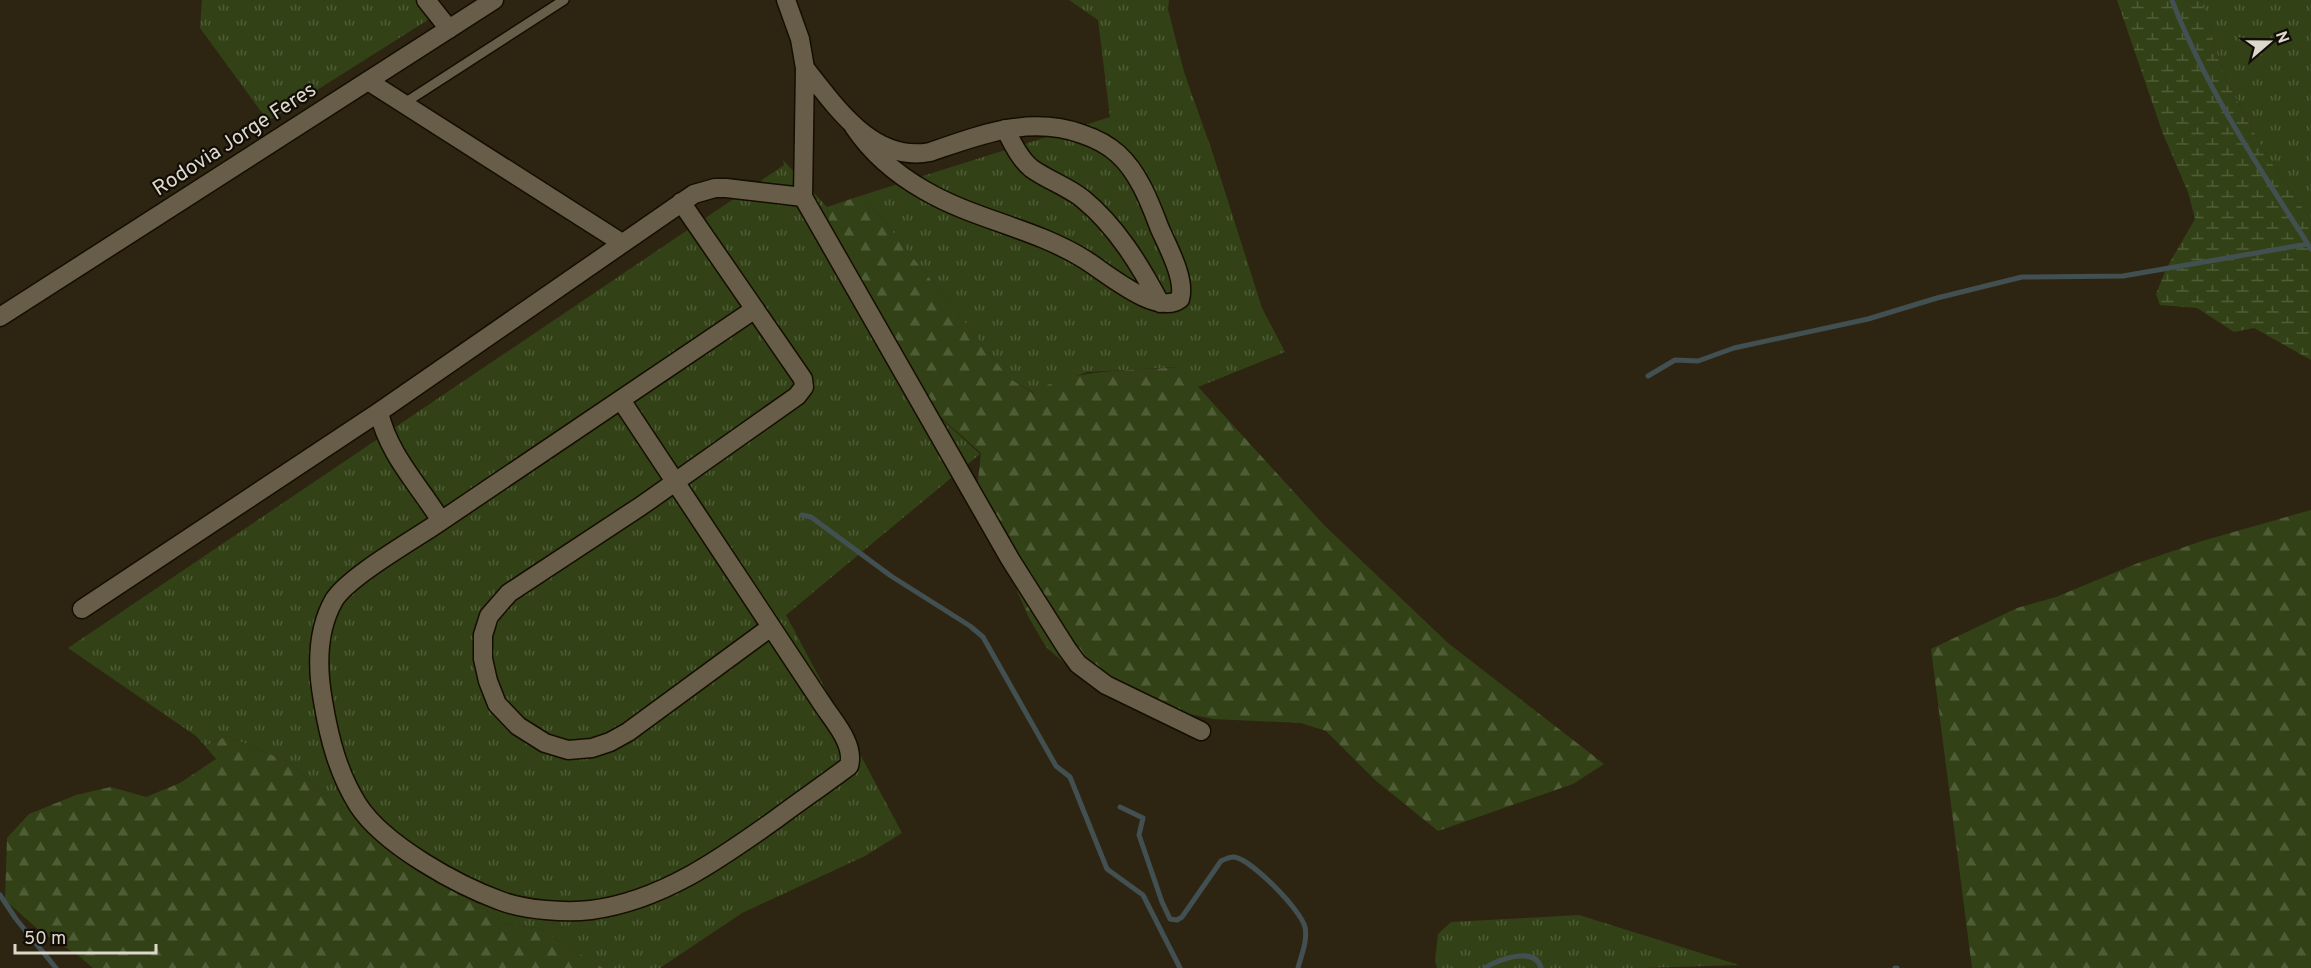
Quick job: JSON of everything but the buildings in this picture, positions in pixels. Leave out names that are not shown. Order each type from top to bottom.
[{"type":"street","points":[[426,0],[449,29]]},
{"type":"street","points":[[786,0],[800,39],[805,68],[803,197],[1010,559],[1078,664],[1107,685],[1202,731]]},
{"type":"street","name":"Rodovia Jorge Feres","points":[[0,317],[488,2]]},
{"type":"street","points":[[805,68],[863,141],[888,167],[926,191],[964,209],[1070,250],[1131,290],[1160,303],[1170,303],[1180,299],[1181,284],[1141,186],[1118,153],[1090,137],[1072,130],[1030,125],[1005,129],[930,152],[909,154],[882,145],[854,127]]},
{"type":"street","points":[[368,81],[622,243]]},
{"type":"street","points":[[1005,129],[1020,156],[1030,167],[1063,185],[1095,210],[1130,252],[1160,303]]},
{"type":"street","points":[[82,609],[379,412],[694,194],[715,188],[803,197]]},
{"type":"street","points":[[681,202],[803,379],[804,387],[797,396],[675,482],[509,593],[489,616],[483,635],[483,659],[497,704],[518,726],[545,743],[568,750],[592,748],[610,742],[628,732],[771,627]]},
{"type":"street","points":[[621,400],[846,741],[852,757],[849,766],[726,855],[671,886],[630,901],[591,910],[547,910],[504,903],[445,876],[389,838],[360,808],[341,775],[328,735],[320,686],[320,648],[326,616],[337,596],[352,581],[755,309]]},
{"type":"street","points":[[379,412],[393,450],[441,521]]},
{"type":"lane","points":[[403,104],[564,0]]},
{"type":"green space","points":[[202,0],[432,0],[442,11],[268,121],[200,28]]},
{"type":"green space","points":[[1069,0],[1169,0],[1168,9],[1184,72],[1262,308],[1285,352],[1198,387],[1180,367],[1087,372],[1034,393],[1009,378],[863,195],[1110,117],[1098,20]]},
{"type":"green space","points":[[2117,0],[2201,0],[2224,76],[2266,155],[2311,220],[2311,360],[2254,328],[2234,332],[2197,308],[2160,305],[2156,294],[2166,269],[2195,219],[2188,192],[2163,134]]},
{"type":"green space","points":[[2201,0],[2311,0],[2311,220],[2266,155],[2224,76]]},
{"type":"green space","points":[[783,160],[827,207],[832,244],[903,384],[980,454],[786,615],[902,833],[865,856],[742,913],[660,968],[603,968],[538,928],[504,924],[400,843],[328,797],[291,763],[227,736],[205,746],[196,736],[68,648],[784,165]]},
{"type":"green space","points":[[863,195],[1009,378],[1033,393],[1049,385],[1085,374],[1180,367],[1324,525],[1448,643],[1604,764],[1573,784],[1438,831],[1375,780],[1326,731],[1301,723],[1213,719],[1175,711],[1123,686],[1070,668],[1046,647],[1029,618],[976,498],[981,453],[903,384],[832,244],[827,207]]},
{"type":"green space","points":[[2311,510],[2311,968],[1972,968],[1931,649],[2017,608],[2056,597],[2138,563],[2202,541]]},
{"type":"green space","points":[[227,736],[291,763],[328,797],[400,843],[504,924],[538,928],[603,968],[93,968],[79,956],[41,932],[5,900],[7,838],[29,814],[76,795],[111,787],[146,797],[180,783],[216,759],[205,746]]},
{"type":"green space","points":[[1579,915],[1739,965],[1641,968],[1437,968],[1435,961],[1438,934],[1451,922]]},
{"type":"waterway","points":[[2172,0],[2217,97],[2311,249]]},
{"type":"waterway","points":[[1648,376],[1675,360],[1698,361],[1734,348],[1868,319],[1937,298],[2022,277],[2123,276],[2308,244]]},
{"type":"waterway","points":[[802,515],[811,517],[891,576],[970,626],[983,637],[1056,766],[1070,777],[1107,869],[1143,895],[1180,968]]},
{"type":"waterway","points":[[1120,807],[1143,818],[1139,835],[1170,919],[1177,920],[1182,917],[1221,861],[1232,857],[1242,860],[1274,886],[1301,919],[1306,937],[1298,968]]},
{"type":"waterway","points":[[0,895],[16,919],[56,968]]},
{"type":"waterway","points":[[1485,968],[1516,956],[1532,957],[1538,961],[1541,968]]}]
